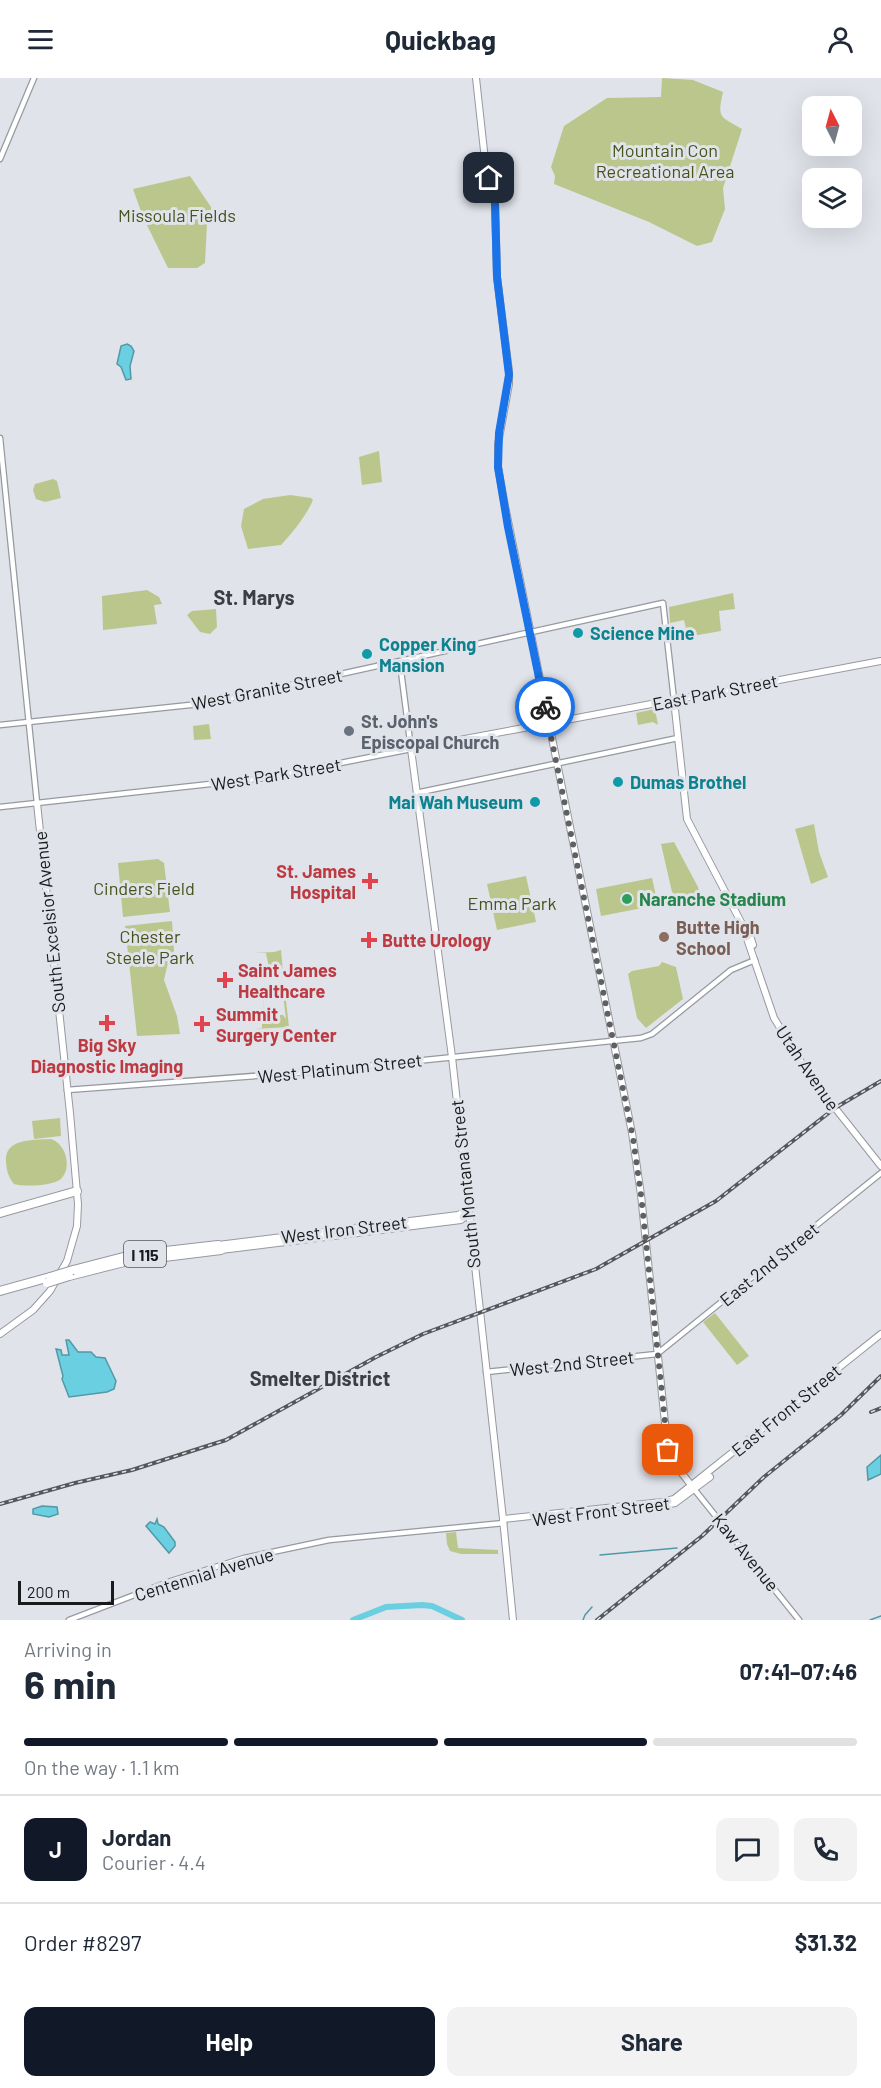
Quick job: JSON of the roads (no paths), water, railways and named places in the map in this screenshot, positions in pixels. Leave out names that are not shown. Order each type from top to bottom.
[{"type":"highway","points":[[0,1213],[77,1191]]},
{"type":"highway","name":"I 115","points":[[0,1292],[124,1262],[219,1247]]},
{"type":"highway","points":[[0,1286],[49,1279]]},
{"type":"highway","name":"I 115","points":[[0,1297],[49,1279]]},
{"type":"main road","points":[[476,78],[485,159],[495,203],[495,254],[509,380],[501,422],[498,467],[633,1138],[668,1450],[671,1459],[693,1487]]},
{"type":"main road","name":"East Park Street","points":[[549,723],[881,661]]},
{"type":"main road","points":[[674,700],[687,819],[742,924]]},
{"type":"main road","name":"West Park Street","points":[[411,749],[549,723]]},
{"type":"main road","name":"South Montana Street","points":[[411,749],[452,1057],[513,1620]]},
{"type":"main road","name":"South Excelsior Avenue","points":[[0,1334],[39,1304],[55,1283],[63,1270],[76,1235],[78,1215],[37,803]]},
{"type":"main road","name":"Utah Avenue","points":[[742,924],[748,930],[755,960]]},
{"type":"main road","name":"Utah Avenue","points":[[742,924],[774,1018],[809,1075],[881,1166]]},
{"type":"main road","name":"West Iron Street","points":[[219,1247],[468,1213]]},
{"type":"main road","name":"East Front Street","points":[[693,1487],[881,1334]]},
{"type":"main road","name":"East Front Street","points":[[693,1487],[881,1339]]},
{"type":"main road","name":"West Front Street","points":[[503,1521],[662,1503],[674,1499],[693,1487]]},
{"type":"street","points":[[0,159],[34,78]]},
{"type":"street","points":[[0,438],[37,803]]},
{"type":"street","name":"West Granite Street","points":[[0,725],[209,703],[400,663],[663,603],[674,700]]},
{"type":"street","points":[[400,663],[411,749]]},
{"type":"street","points":[[416,793],[678,738]]},
{"type":"street","name":"West Park Street","points":[[0,807],[265,778],[411,749]]},
{"type":"street","name":"West Platinum Street","points":[[67,1090],[318,1071],[648,1036],[731,970],[755,960]]},
{"type":"street","name":"East 2nd Street","points":[[657,1354],[881,1173]]},
{"type":"street","name":"West 2nd Street","points":[[486,1372],[657,1354]]},
{"type":"street","name":"Kaw Avenue","points":[[693,1487],[799,1620]]},
{"type":"street","name":"Centennial Avenue","points":[[69,1620],[171,1581],[244,1558],[329,1540],[486,1525],[503,1521]]},
{"type":"water","points":[[127,344],[134,351],[130,366],[131,379],[126,380],[121,367],[117,364],[121,346]]},
{"type":"water","points":[[66,1340],[69,1340],[78,1352],[91,1352],[96,1357],[105,1358],[116,1381],[114,1389],[69,1397],[62,1379],[56,1349],[61,1350],[62,1355],[69,1355]]},
{"type":"water","points":[[881,1455],[881,1474],[868,1480],[867,1467]]},
{"type":"water","points":[[42,1506],[57,1507],[58,1514],[49,1517],[33,1514],[33,1509]]},
{"type":"water","points":[[157,1519],[158,1524],[164,1527],[175,1542],[175,1546],[169,1553],[146,1526],[150,1522],[155,1524]]},
{"type":"waterway","points":[[600,1555],[677,1548]]},
{"type":"waterway","points":[[353,1620],[386,1607],[422,1605],[432,1606],[462,1620]]},
{"type":"waterway","points":[[583,1620],[592,1607]]},
{"type":"waterway","points":[[870,1620],[881,1616]]},
{"type":"railway","points":[[0,1504],[132,1470],[226,1440],[376,1357],[423,1334],[596,1269],[716,1201],[835,1108],[881,1081]]},
{"type":"railway","points":[[597,1620],[702,1536],[764,1477],[841,1415],[881,1376]]},
{"type":"railway","points":[[871,1412],[881,1408]]},
{"type":"place","name":"Science Mine","points":[[578,633]]},
{"type":"place","name":"Copper King Mansion","points":[[367,654]]},
{"type":"place","name":"St. John's Episcopal Church","points":[[349,731]]},
{"type":"place","name":"Dumas Brothel","points":[[618,782]]},
{"type":"place","name":"Mai Wah Museum","points":[[535,802]]},
{"type":"place","name":"St. James Hospital","points":[[370,881]]},
{"type":"place","name":"Naranche Stadium","points":[[627,899]]},
{"type":"place","name":"Butte High School","points":[[664,937]]},
{"type":"place","name":"Butte Urology","points":[[369,940]]},
{"type":"place","name":"Saint James Healthcare","points":[[225,980]]},
{"type":"place","name":"Big Sky Diagnostic Imaging","points":[[107,1023]]},
{"type":"place","name":"Summit Surgery Center","points":[[202,1024]]},
{"type":"district","name":"St. Marys","points":[[254,597]]},
{"type":"district","name":"Smelter District","points":[[320,1378]]},
{"type":"park label","name":"Mountain Con Recreational Area","points":[[665,160]]},
{"type":"park label","name":"Missoula Fields","points":[[177,215]]},
{"type":"park label","name":"Cinders Field","points":[[144,888]]},
{"type":"park label","name":"Emma Park","points":[[512,903]]},
{"type":"park label","name":"Chester Steele Park","points":[[150,946]]}]
